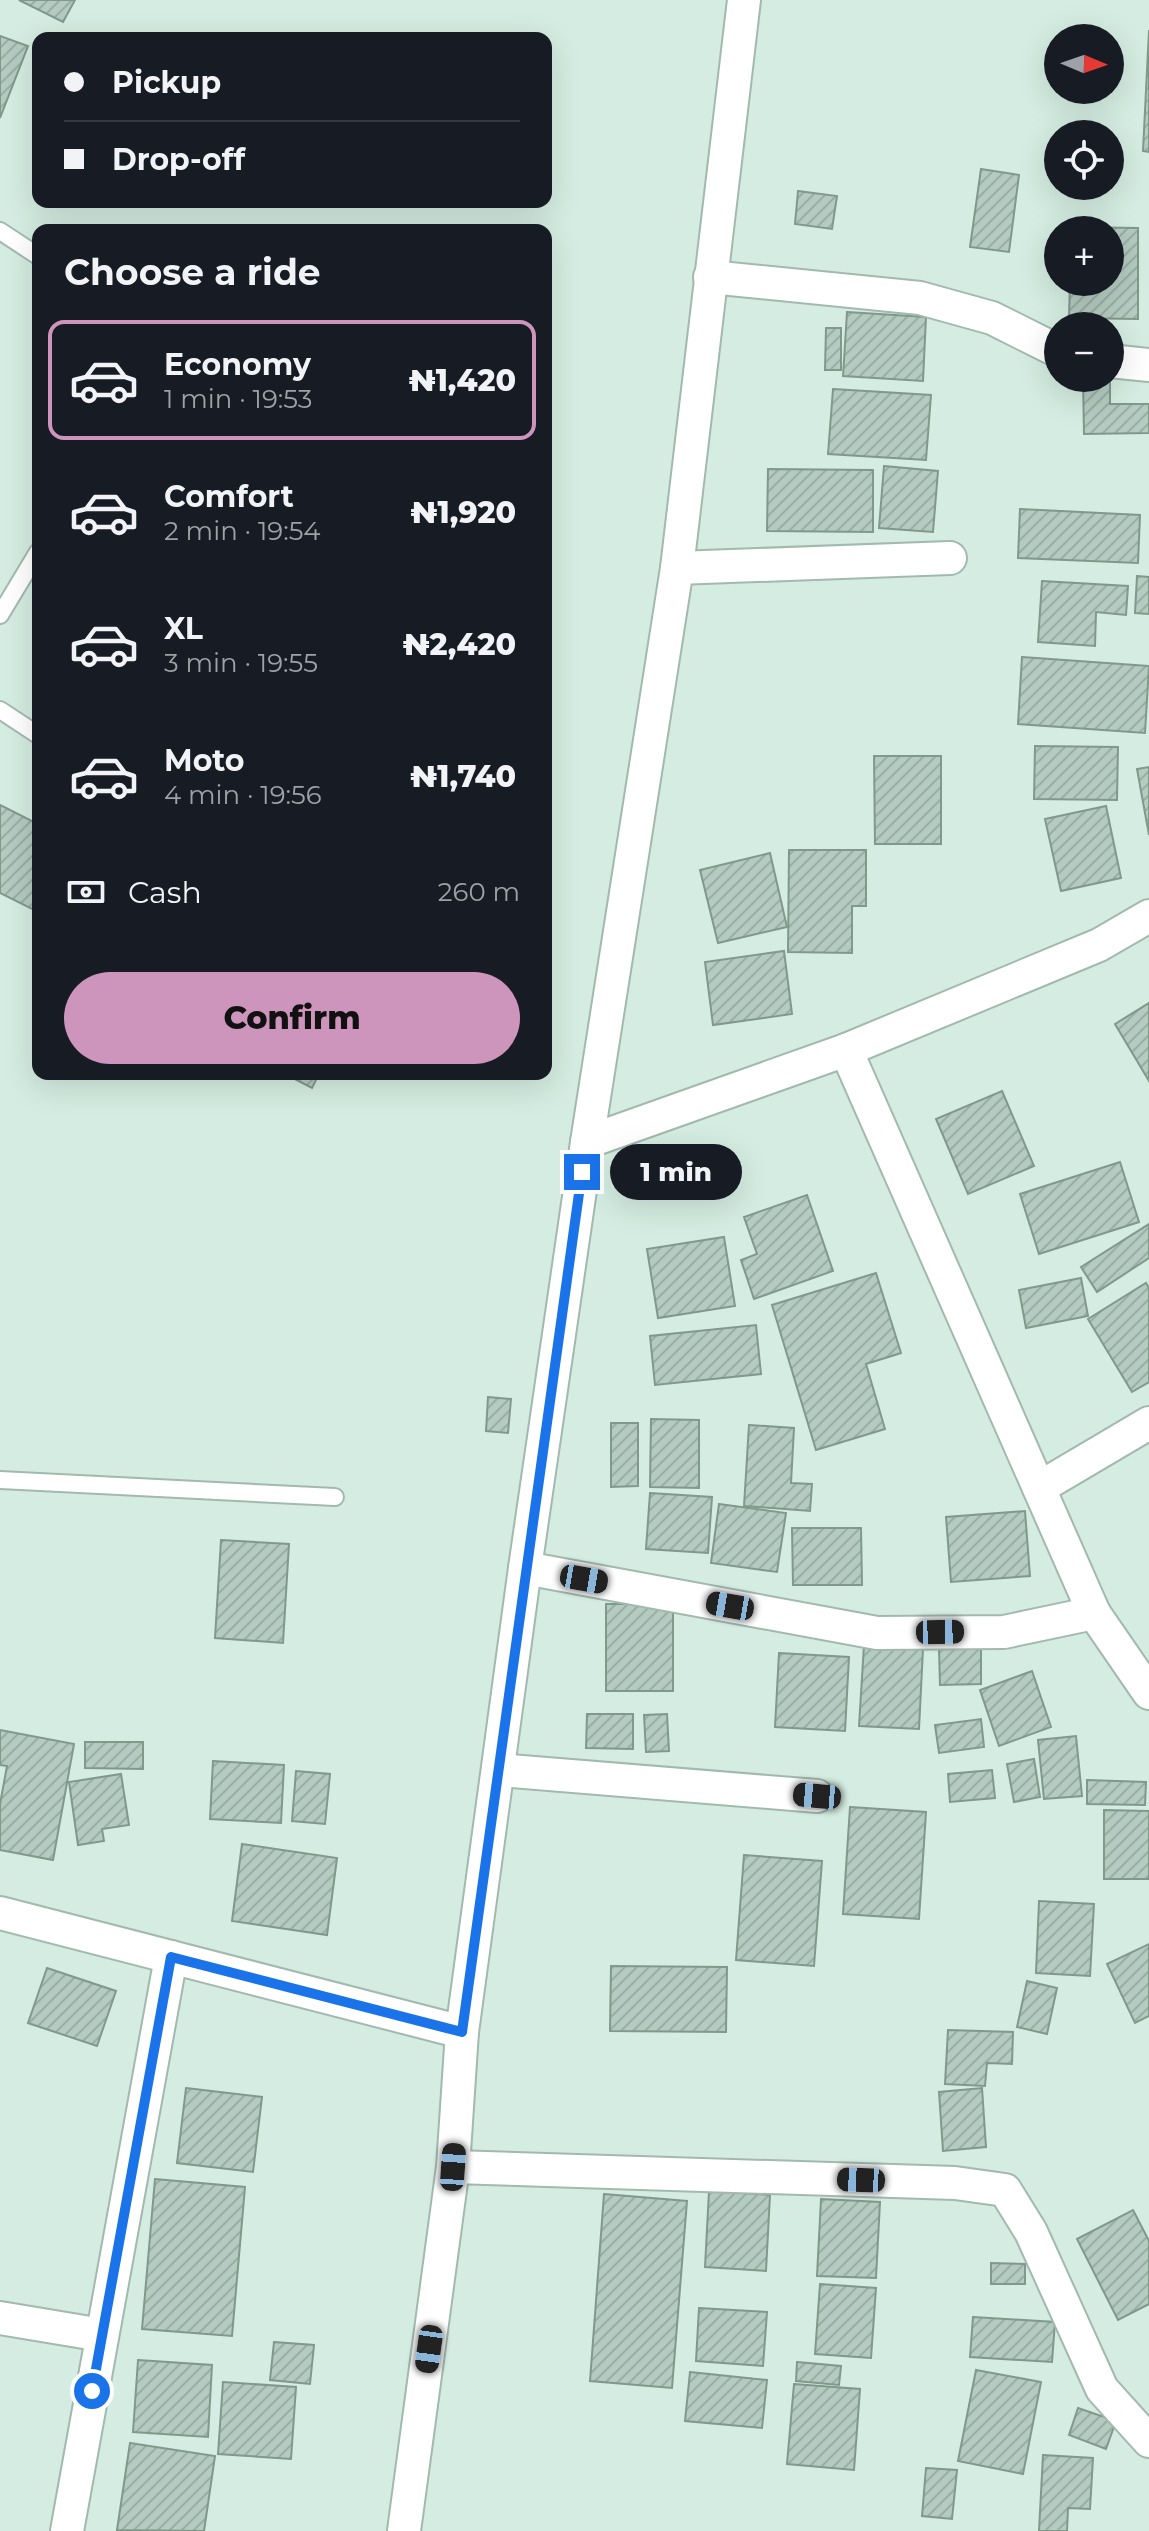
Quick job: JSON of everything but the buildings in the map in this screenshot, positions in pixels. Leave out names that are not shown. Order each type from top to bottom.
[{"type":"street","points":[[404,2531],[453,2167],[462,2032],[525,1568],[587,1142],[677,568],[744,0]]},
{"type":"street","points":[[710,277],[920,298],[992,318],[1044,344]]},
{"type":"street","points":[[1124,362],[1149,365]]},
{"type":"street","points":[[677,568],[950,558]]},
{"type":"street","points":[[587,1142],[846,1050],[1099,945],[1149,916]]},
{"type":"street","points":[[846,1050],[1094,1613],[1149,1693]]},
{"type":"street","points":[[1039,1488],[1149,1423]]},
{"type":"street","points":[[525,1568],[877,1633],[1004,1632],[1094,1613]]},
{"type":"street","points":[[498,1770],[817,1796]]},
{"type":"street","points":[[0,1913],[462,2032]]},
{"type":"street","points":[[67,2531],[171,1957]]},
{"type":"street","points":[[453,2167],[955,2183],[1005,2190],[1031,2232],[1102,2389],[1149,2441]]},
{"type":"street","points":[[0,2318],[102,2335]]},
{"type":"lane","points":[[0,231],[32,252]]},
{"type":"lane","points":[[0,615],[32,562]]},
{"type":"lane","points":[[0,710],[32,731]]},
{"type":"lane","points":[[0,1480],[335,1497]]},
{"type":"route","points":[[92,2391],[171,1957],[462,2032],[582,1172]]}]
